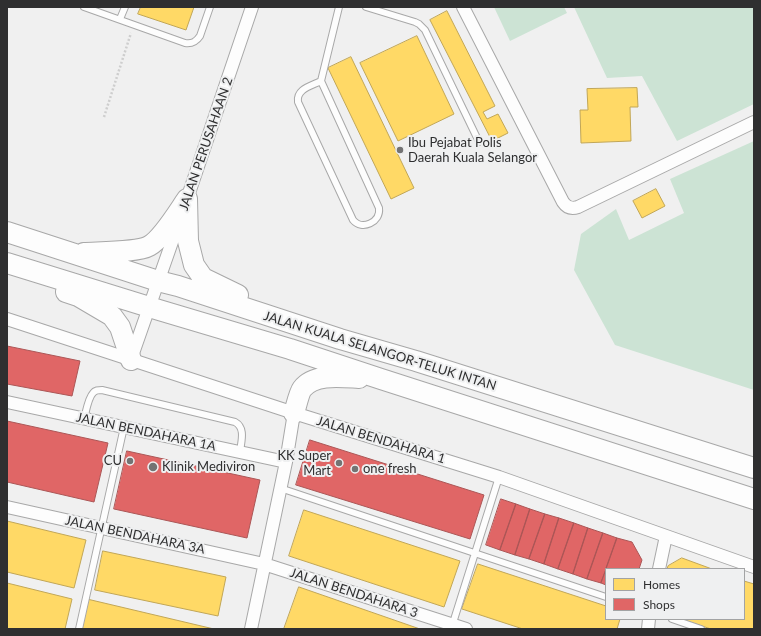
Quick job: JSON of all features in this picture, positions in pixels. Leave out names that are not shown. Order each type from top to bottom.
[{"type":"highway","points":[[74,254],[148,247],[159,238],[187,199]]},
{"type":"highway","points":[[187,199],[188,241],[194,265],[203,278],[340,339]]},
{"type":"highway","name":"JALAN KUALA SELANGOR-TELUK INTAN","points":[[7,232],[340,339],[416,361],[754,468]]},
{"type":"highway","name":"JALAN KUALA SELANGOR-TELUK INTAN","points":[[7,263],[290,349],[754,499]]},
{"type":"highway","points":[[7,271],[78,296],[112,316],[120,328],[131,360]]},
{"type":"highway","points":[[294,413],[302,389],[312,381],[326,377],[381,379]]},
{"type":"street","name":"JALAN PERUSAHAAN 2","points":[[131,360],[252,7]]},
{"type":"street","points":[[463,7],[563,202],[570,208],[578,207],[754,122]]},
{"type":"street","name":"JALAN BENDAHARA 1","points":[[7,319],[294,413],[499,477],[754,567]]},
{"type":"street","name":"JALAN BENDAHARA 1A","points":[[7,402],[286,462]]},
{"type":"street","points":[[251,629],[286,462],[294,413]]},
{"type":"street","name":"JALAN BENDAHARA 3A","points":[[7,507],[264,564]]},
{"type":"street","points":[[659,568],[666,536]]},
{"type":"street","name":"JALAN BENDAHARA 3","points":[[264,564],[451,627],[466,629]]},
{"type":"lane","points":[[84,7],[189,44],[198,40],[210,7]]},
{"type":"lane","points":[[120,19],[125,7]]},
{"type":"lane","points":[[321,81],[299,93],[298,102],[353,220],[356,224],[365,224],[378,217],[380,213],[379,208],[321,81],[339,7]]},
{"type":"lane","points":[[366,7],[415,22],[422,26],[479,142]]},
{"type":"lane","points":[[84,418],[93,392],[102,390],[235,422],[239,424],[242,432],[240,452]]},
{"type":"lane","points":[[79,629],[124,427]]},
{"type":"lane","points":[[451,627],[499,477]]},
{"type":"lane","points":[[280,488],[605,597]]},
{"type":"lane","points":[[675,620],[701,629]]},
{"type":"path","points":[[104,117],[134,24]]},
{"type":"green space","points":[[494,7],[564,7],[567,13],[510,41]]},
{"type":"green space","points":[[574,7],[754,7],[754,104],[677,141],[642,76],[607,78]]},
{"type":"green space","points":[[754,141],[754,390],[615,345],[574,270],[581,234],[616,209],[629,240],[684,213],[670,179]]},
{"type":"building: Homes","points":[[141,7],[194,7],[186,30],[138,14]]},
{"type":"building: Homes","points":[[447,11],[495,106],[483,112],[487,119],[498,114],[508,133],[492,141],[430,20]]},
{"type":"building: Homes","points":[[417,36],[454,114],[398,141],[360,63]]},
{"type":"building: Homes","points":[[351,57],[414,188],[391,199],[328,68]]},
{"type":"building: Homes","points":[[637,88],[638,107],[630,107],[631,141],[581,143],[580,110],[588,110],[587,89]]},
{"type":"building: Homes","points":[[656,189],[665,206],[642,218],[633,201]]},
{"type":"building: Homes","points":[[304,510],[460,561],[444,607],[289,556]]},
{"type":"building: Homes","points":[[7,521],[86,540],[74,588],[7,572]]},
{"type":"building: Homes","points":[[103,551],[226,577],[218,616],[95,590]]},
{"type":"building: Homes","points":[[682,558],[709,568],[667,568],[668,566]]},
{"type":"building: Homes","points":[[478,564],[605,606],[605,620],[620,620],[617,629],[523,629],[462,609]]},
{"type":"building: Homes","points":[[745,581],[754,584],[754,629],[711,629],[684,620],[745,620]]},
{"type":"building: Homes","points":[[7,583],[72,599],[65,629],[7,629]]},
{"type":"building: Homes","points":[[299,587],[420,629],[284,629]]},
{"type":"building: Homes","points":[[87,599],[214,629],[80,629]]},
{"type":"building: Shops","points":[[7,346],[80,361],[72,396],[7,384]]},
{"type":"building: Shops","points":[[7,421],[108,443],[94,502],[7,482]]},
{"type":"building: Shops","points":[[310,440],[484,495],[470,539],[296,485]]},
{"type":"building: Shops","points":[[127,451],[260,480],[247,538],[114,509]]},
{"type":"building: Shops","points":[[501,499],[516,504],[500,550],[486,545]]},
{"type":"building: Shops","points":[[516,504],[530,509],[515,555],[500,550]]},
{"type":"building: Shops","points":[[530,509],[545,514],[529,559],[515,555]]},
{"type":"building: Shops","points":[[545,514],[559,518],[544,564],[529,559]]},
{"type":"building: Shops","points":[[559,518],[574,523],[558,569],[544,564]]},
{"type":"building: Shops","points":[[574,523],[588,528],[573,574],[558,569]]},
{"type":"building: Shops","points":[[588,528],[603,533],[587,579],[573,574]]},
{"type":"building: Shops","points":[[603,533],[617,538],[606,568],[605,568],[601,583],[587,579]]},
{"type":"building: Shops","points":[[617,538],[632,542],[642,560],[639,568],[606,568]]},
{"type":"building: Shops","points":[[605,573],[605,585],[601,583]]},
{"type":"place","name":"Ibu Pejabat Polis Daerah Kuala Selangor","points":[[400,150]]},
{"type":"place","name":"CU","points":[[130,461]]},
{"type":"place","name":"KK Super Mart","points":[[339,463]]},
{"type":"place","name":"Klinik Mediviron","points":[[153,467]]},
{"type":"place","name":"one fresh","points":[[355,469]]}]
